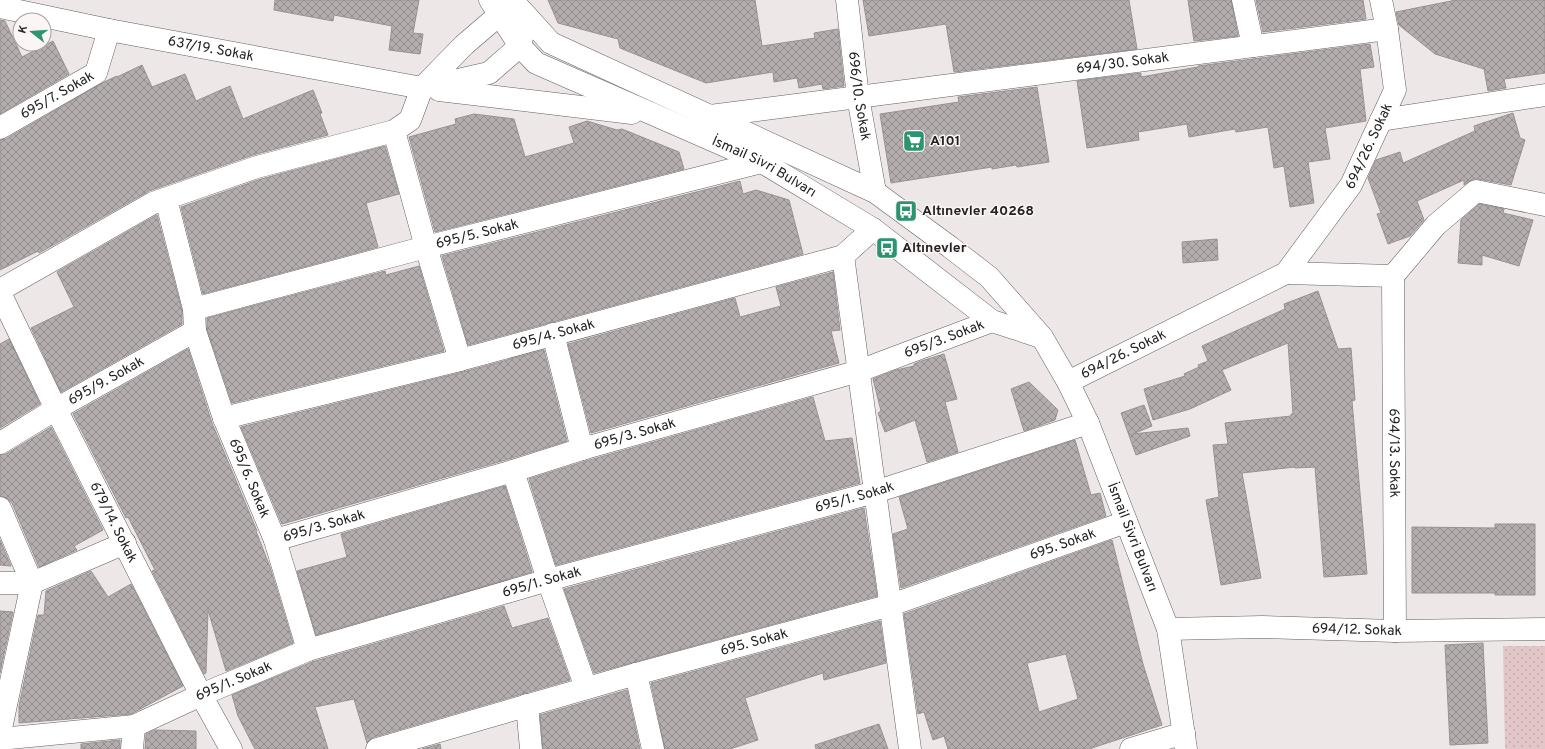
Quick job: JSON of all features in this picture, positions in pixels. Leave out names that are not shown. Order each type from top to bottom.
[{"type":"street","name":"696/10. Sokak","points":[[847,0],[858,97],[874,192]]},
{"type":"street","points":[[1243,0],[1253,46]]},
{"type":"street","name":"694/26. Sokak","points":[[1068,382],[1286,273],[1351,184],[1395,90],[1387,29],[1381,0]]},
{"type":"street","points":[[0,291],[153,203],[257,167],[394,131],[410,120],[422,88],[500,5]]},
{"type":"street","name":"İsmail Sivri Bulvarı","points":[[500,5],[527,17],[551,43],[874,192],[950,246],[989,277],[1042,337],[1068,382],[1088,423],[1168,629],[1185,741]]},
{"type":"street","name":"İsmail Sivri Bulvarı","points":[[500,5],[520,46],[536,64],[762,162],[873,229],[992,321],[1042,337]]},
{"type":"street","name":"637/19. Sokak","points":[[0,8],[109,30],[422,88],[489,73],[520,46]]},
{"type":"street","points":[[520,46],[527,17]]},
{"type":"street","name":"694/30. Sokak","points":[[710,116],[1387,29]]},
{"type":"street","name":"695/7. Sokak","points":[[0,128],[96,74],[109,30]]},
{"type":"street","points":[[422,88],[654,115]]},
{"type":"street","points":[[1381,120],[1545,95]]},
{"type":"street","points":[[394,131],[426,247],[460,360]]},
{"type":"street","name":"695/5. Sokak","points":[[194,320],[426,247],[762,162]]},
{"type":"street","points":[[1393,276],[1436,225],[1476,191],[1545,205]]},
{"type":"street","name":"695/6. Sokak","points":[[166,199],[194,320],[224,418],[275,540],[308,650]]},
{"type":"street","name":"695/4. Sokak","points":[[224,418],[460,360],[843,256],[873,229]]},
{"type":"street","points":[[843,256],[910,749]]},
{"type":"street","name":"694/26. Sokak","points":[[1286,273],[1393,276]]},
{"type":"street","name":"694/13. Sokak","points":[[1393,276],[1395,631]]},
{"type":"street","name":"679/14. Sokak","points":[[0,291],[56,409],[201,695],[231,749]]},
{"type":"street","name":"695/9. Sokak","points":[[0,443],[56,409],[194,320]]},
{"type":"street","name":"695/3. Sokak","points":[[275,540],[513,471],[582,449],[859,371],[992,321]]},
{"type":"street","points":[[553,334],[582,449]]},
{"type":"street","name":"695/1. Sokak","points":[[0,739],[134,726],[201,695],[308,650],[548,580],[875,492],[1088,423]]},
{"type":"street","points":[[513,471],[548,580],[586,688]]},
{"type":"street","points":[[0,508],[32,583],[0,734]]},
{"type":"street","name":"695. Sokak","points":[[377,749],[586,688],[891,605],[1126,522]]},
{"type":"street","points":[[0,583],[32,583],[125,544]]},
{"type":"street","name":"694/12. Sokak","points":[[1168,629],[1262,627],[1395,631],[1545,629]]},
{"type":"street","points":[[636,674],[653,749]]},
{"type":"street","points":[[527,705],[531,749]]},
{"type":"street","points":[[132,749],[134,726]]},
{"type":"street","points":[[1131,749],[1185,741]]},
{"type":"shaded area","points":[[1503,646],[1545,646],[1545,749],[1505,749]]},
{"type":"building","points":[[275,0],[419,0],[413,33],[423,34],[420,54],[389,50],[392,26],[334,15],[333,21],[274,10]]},
{"type":"building","points":[[548,0],[755,0],[762,46],[815,38],[814,33],[838,29],[844,86],[823,89],[822,84],[799,88],[797,78],[774,82],[773,72],[706,83],[620,48],[618,39],[558,23]]},
{"type":"building","points":[[863,0],[1129,0],[1137,49],[954,72],[946,24],[869,36]]},
{"type":"building","points":[[1188,0],[1231,0],[1238,36],[1194,41]]},
{"type":"building","points":[[1256,0],[1363,0],[1366,19],[1263,32]]},
{"type":"building","points":[[1456,0],[1545,0],[1545,73],[1504,79],[1506,88],[1488,91],[1484,69],[1435,54],[1399,25],[1396,12]]},
{"type":"building","points":[[0,20],[5,21],[12,36],[12,52],[20,52],[22,57],[32,52],[52,52],[53,41],[69,74],[0,114]]},
{"type":"building","points":[[1370,44],[1374,67],[1360,69],[1366,121],[1325,128],[1330,159],[1308,162],[1314,203],[1290,207],[1284,166],[1274,168],[1268,127],[1236,132],[1235,129],[1189,137],[1187,124],[1138,132],[1139,140],[1087,148],[1077,81],[1141,73],[1141,77],[1198,66]]},
{"type":"building","points":[[142,65],[152,87],[185,74],[196,101],[230,86],[243,119],[313,90],[322,113],[320,114],[328,135],[253,155],[149,191],[39,253],[38,251],[0,270],[0,140],[6,139],[104,82]]},
{"type":"building","points":[[1037,87],[1049,162],[1017,167],[1016,165],[992,169],[992,167],[891,183],[880,114],[959,102],[958,97]]},
{"type":"building","points":[[1513,113],[1520,138],[1525,140],[1511,185],[1473,179],[1464,185],[1464,180],[1417,201],[1424,220],[1410,236],[1388,244],[1377,214],[1381,213],[1368,178],[1376,160],[1400,152],[1403,163],[1475,131],[1474,126]]},
{"type":"building","points":[[474,114],[514,119],[525,157],[574,143],[569,127],[587,121],[617,130],[622,129],[679,152],[684,169],[435,232],[409,137],[456,124],[455,119]]},
{"type":"building","points":[[385,146],[399,194],[366,203],[378,247],[203,294],[181,207],[261,179]]},
{"type":"building","points":[[740,181],[743,194],[756,190],[789,200],[803,254],[468,345],[442,256]]},
{"type":"building","points":[[1479,204],[1504,209],[1503,213],[1533,220],[1519,266],[1482,255],[1482,265],[1458,263],[1461,220]]},
{"type":"building","points":[[157,215],[182,311],[182,324],[61,392],[31,328],[74,307],[57,272]]},
{"type":"building","points":[[1217,239],[1218,260],[1183,263],[1182,242]]},
{"type":"building","points":[[419,266],[444,351],[232,403],[207,329],[207,318],[385,271],[386,275]]},
{"type":"building","points":[[833,272],[840,330],[831,331],[839,363],[591,433],[568,344],[735,298],[740,317],[781,306],[776,287]]},
{"type":"building","points":[[1318,291],[1338,349],[1351,348],[1355,400],[1352,401],[1367,574],[1324,577],[1315,467],[1295,467],[1242,473],[1261,578],[1221,585],[1206,500],[1219,497],[1213,445],[1228,444],[1225,423],[1291,416],[1291,414],[1293,414],[1288,343],[1222,370],[1231,390],[1190,409],[1153,420],[1144,389],[1185,376],[1184,374],[1199,367],[1198,365],[1208,361],[1202,346],[1285,309],[1284,304]]},
{"type":"building","points":[[9,339],[40,404],[0,428],[0,344]]},
{"type":"building","points":[[188,349],[212,423],[257,531],[270,567],[293,643],[226,671],[208,610],[206,673],[204,674],[152,571],[155,570],[128,517],[126,518],[73,414]]},
{"type":"building","points":[[544,350],[567,441],[282,524],[241,427],[463,372]]},
{"type":"building","points":[[944,354],[957,399],[945,402],[958,452],[927,462],[915,420],[885,432],[878,413],[881,411],[873,379],[896,370],[914,366],[914,364],[921,361]]},
{"type":"building","points":[[1029,382],[1058,410],[1055,420],[1024,431],[1011,389]]},
{"type":"building","points":[[813,397],[825,441],[852,438],[860,483],[556,565],[529,479],[586,461]]},
{"type":"building","points":[[1144,405],[1152,426],[1133,434],[1188,428],[1190,436],[1136,455],[1121,413]]},
{"type":"building","points":[[51,427],[103,530],[74,546],[77,550],[39,567],[12,503],[7,498],[0,496],[0,455],[6,454]]},
{"type":"building","points":[[1075,440],[1091,495],[1100,493],[1106,516],[901,588],[893,534],[908,529],[899,497]]},
{"type":"building","points":[[505,486],[532,572],[316,635],[297,571],[347,557],[341,534]]},
{"type":"building","points":[[864,508],[877,596],[594,673],[564,589]]},
{"type":"building","points":[[1495,524],[1535,524],[1535,595],[1495,595],[1495,593],[1412,593],[1412,527],[1495,528]]},
{"type":"building","points":[[0,540],[11,566],[0,565]]},
{"type":"building","points":[[1112,540],[1143,664],[1162,725],[1089,749],[948,749],[944,736],[933,740],[924,712],[918,714],[904,614]],"holes":[[[1066,654],[1078,699],[1039,712],[1027,663]]]},
{"type":"building","points":[[91,571],[108,597],[131,584],[183,686],[131,714],[19,723],[19,706],[38,615],[44,615],[46,591]]},
{"type":"building","points":[[504,606],[512,628],[548,618],[570,680],[374,737],[367,743],[354,699],[315,707],[328,749],[255,749],[238,716],[232,695],[312,662]]},
{"type":"building","points":[[0,611],[13,612],[0,673]]},
{"type":"building","points":[[880,621],[886,663],[824,680],[823,673],[745,698],[758,740],[730,749],[665,749],[651,683]]},
{"type":"building","points":[[1483,643],[1488,743],[1450,745],[1445,645]]},
{"type":"building","points":[[627,690],[640,749],[543,749],[540,715]]},
{"type":"building","points":[[879,724],[888,749],[816,749],[815,745]]},
{"type":"building","points":[[155,730],[196,731],[196,749],[145,749],[146,734]]},
{"type":"building","points":[[120,740],[120,749],[81,749],[81,744]]},
{"type":"building","points":[[440,744],[441,749],[422,749]]},
{"type":"place","name":"A101","points":[[914,141]]},
{"type":"place","name":"Altınevler 40268","points":[[906,211]]},
{"type":"place","name":"Altınevler","points":[[887,248]]}]
